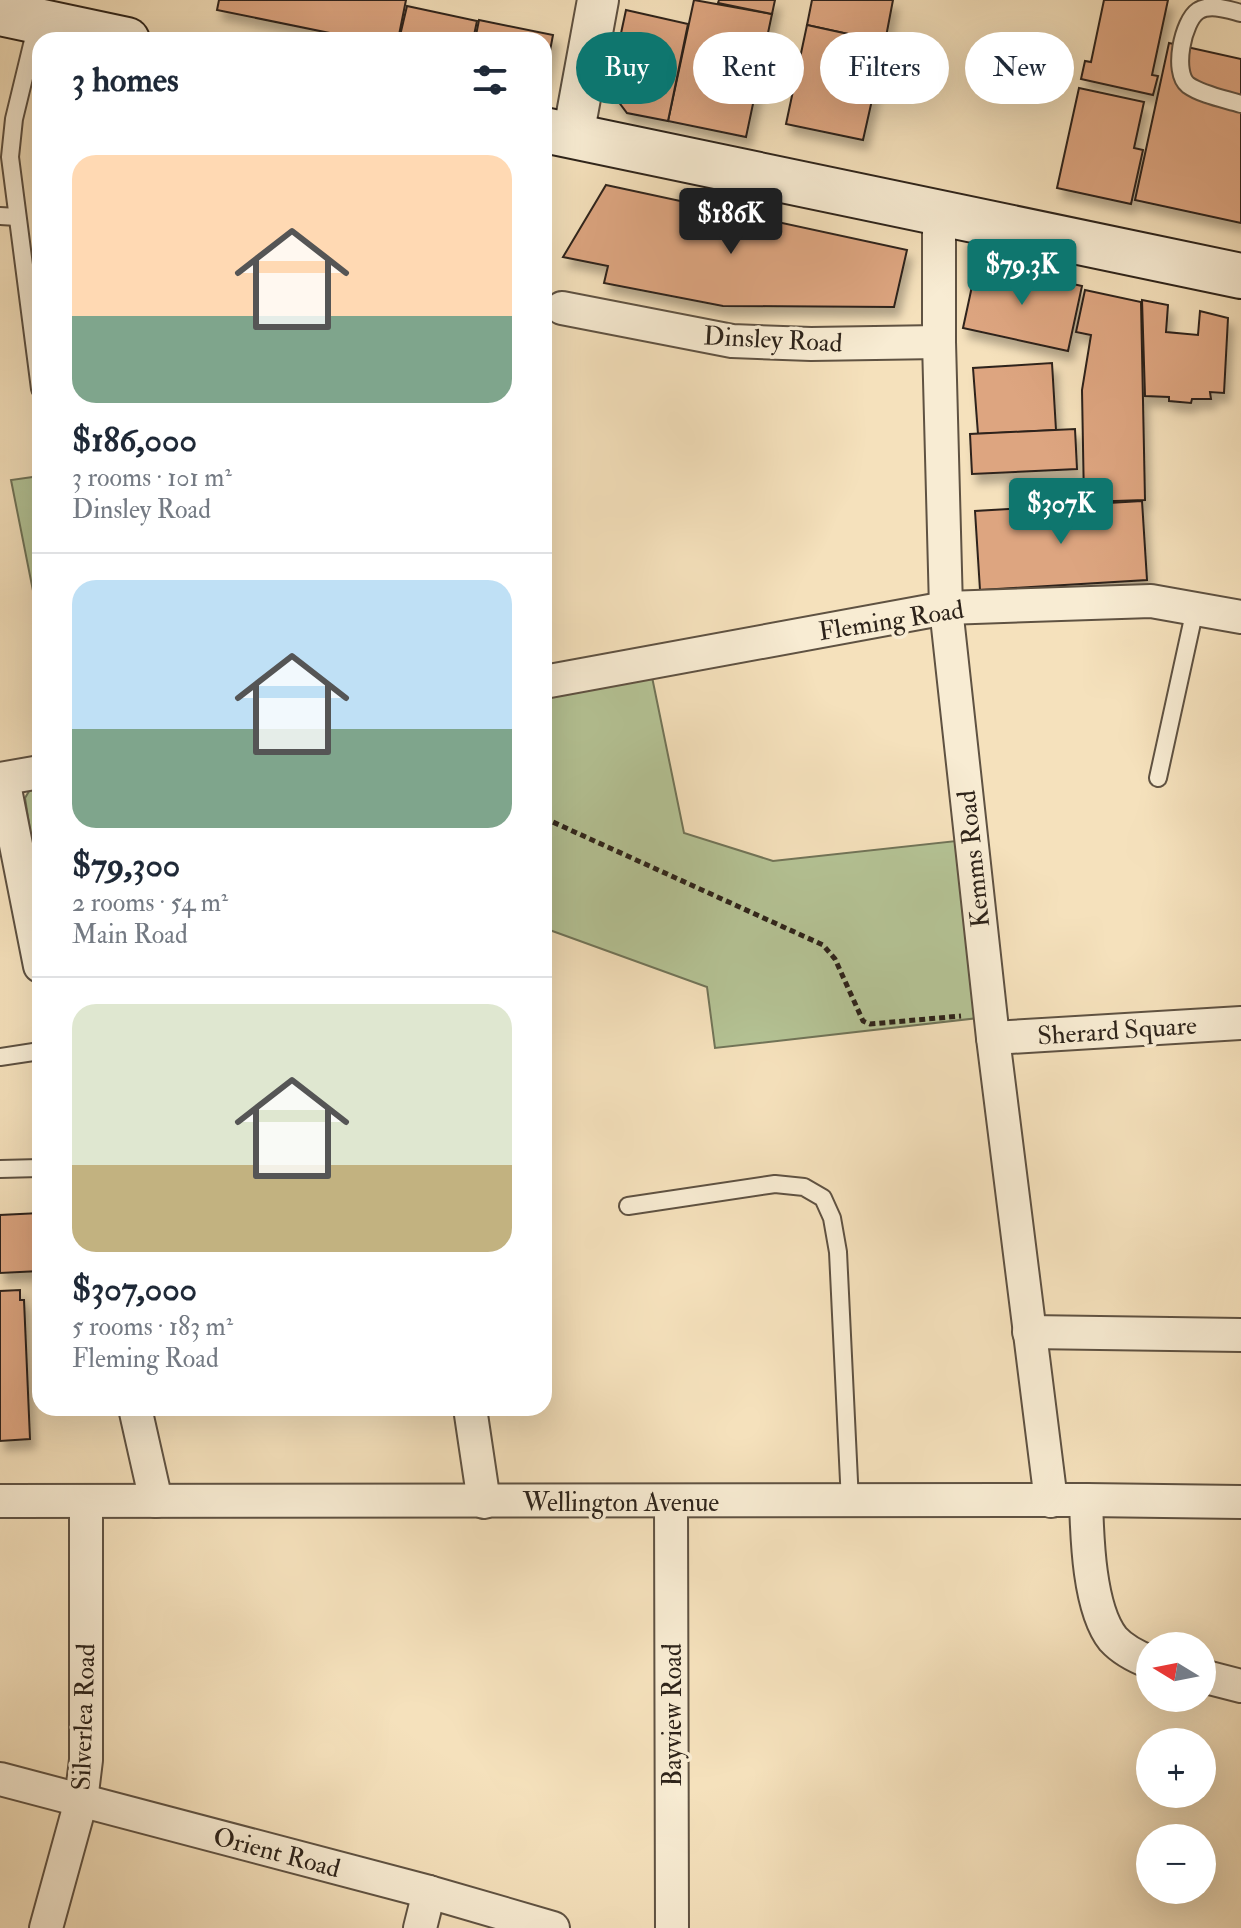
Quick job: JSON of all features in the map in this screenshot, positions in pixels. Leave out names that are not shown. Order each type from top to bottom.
[{"type":"main road","points":[[19,17],[80,32]]},
{"type":"main road","points":[[558,133],[1241,276]]},
{"type":"street","points":[[558,133],[598,0]]},
{"type":"street","name":"Kemms Road","points":[[939,213],[946,608],[993,1038],[1051,1501]]},
{"type":"street","name":"Dinsley Road","points":[[562,308],[732,341],[811,344],[939,342]]},
{"type":"street","name":"Fleming Road","points":[[552,681],[946,608],[1151,601],[1241,617]]},
{"type":"street","points":[[32,773],[1,779],[32,928]]},
{"type":"street","name":"Sherard Square","points":[[993,1038],[1241,1023]]},
{"type":"street","points":[[1029,1332],[1241,1335]]},
{"type":"street","points":[[137,1416],[156,1501]]},
{"type":"street","points":[[471,1416],[484,1502]]},
{"type":"street","points":[[1086,1500],[1087,1534],[1097,1598],[1105,1624],[1114,1639],[1136,1656]]},
{"type":"street","name":"Wellington Avenue","points":[[0,1501],[1241,1502]]},
{"type":"street","name":"Silverlea Road","points":[[46,1928],[81,1801],[86,1760],[86,1501]]},
{"type":"street","name":"Bayview Road","points":[[671,1502],[672,1928]]},
{"type":"street","points":[[1216,1680],[1241,1686]]},
{"type":"street","name":"Orient Road","points":[[0,1779],[429,1892],[553,1928]]},
{"type":"street","points":[[420,1928],[429,1892]]},
{"type":"lane","points":[[1241,13],[1211,7],[1198,11],[1190,21],[1178,61],[1187,84],[1241,104]]},
{"type":"lane","points":[[19,17],[26,60],[14,119],[9,217],[32,311]]},
{"type":"lane","points":[[1158,778],[1195,609]]},
{"type":"lane","points":[[0,1057],[32,1052]]},
{"type":"lane","points":[[0,1169],[32,1168]]},
{"type":"lane","points":[[628,1206],[775,1184],[804,1187],[823,1198],[832,1218],[838,1252],[850,1502]]},
{"type":"path","points":[[552,822],[823,945],[830,951],[863,1021],[870,1024],[977,1014],[993,1038]]},
{"type":"green space","points":[[32,477],[32,586],[11,480]]},
{"type":"green space","points":[[652,677],[684,833],[773,861],[956,841],[978,1018],[715,1048],[707,987],[552,931],[552,695]]},
{"type":"green space","points":[[32,788],[32,844],[25,798]]},
{"type":"building","points":[[219,0],[406,0],[400,32],[325,32],[217,10]]},
{"type":"building","points":[[694,0],[772,14],[768,32],[693,32],[693,104],[753,104],[746,137],[668,121],[672,104],[677,104],[677,79]]},
{"type":"building","points":[[719,0],[775,0],[772,14],[718,3]]},
{"type":"building","points":[[812,0],[893,0],[887,32],[839,32],[807,25]]},
{"type":"building","points":[[1104,0],[1168,0],[1152,75],[1158,76],[1153,95],[1081,79],[1085,61],[1091,62]]},
{"type":"building","points":[[407,6],[477,21],[475,32],[401,32]]},
{"type":"building","points":[[626,10],[688,24],[677,77],[677,32],[621,32]]},
{"type":"building","points":[[479,20],[538,32],[477,32]]},
{"type":"building","points":[[807,25],[839,32],[820,32],[820,104],[871,104],[863,140],[786,124],[790,104],[804,104],[804,39]]},
{"type":"building","points":[[1169,43],[1241,59],[1241,223],[1135,200]]},
{"type":"building","points":[[1079,88],[1144,102],[1134,148],[1143,150],[1131,204],[1057,188]]},
{"type":"building","points":[[620,104],[672,104],[668,121],[627,113]]},
{"type":"building","points":[[606,185],[907,250],[894,307],[723,306],[604,283],[608,266],[563,257]]},
{"type":"building","points":[[977,263],[1082,286],[1068,351],[963,328]]},
{"type":"building","points":[[1085,290],[1141,302],[1145,500],[1084,502],[1082,390],[1091,335],[1076,332]]},
{"type":"building","points":[[1142,300],[1168,305],[1166,332],[1198,335],[1200,311],[1228,318],[1224,393],[1210,392],[1211,399],[1192,399],[1191,403],[1169,401],[1169,397],[1145,396]]},
{"type":"building","points":[[1052,363],[1056,430],[978,434],[973,368]]},
{"type":"building","points":[[1075,429],[1077,469],[972,474],[970,434]]},
{"type":"building","points":[[1142,501],[1147,580],[980,590],[975,511]]},
{"type":"building","points":[[32,1213],[32,1271],[0,1273],[0,1215]]},
{"type":"building","points":[[20,1290],[20,1300],[24,1300],[30,1439],[0,1441],[0,1291]]}]
